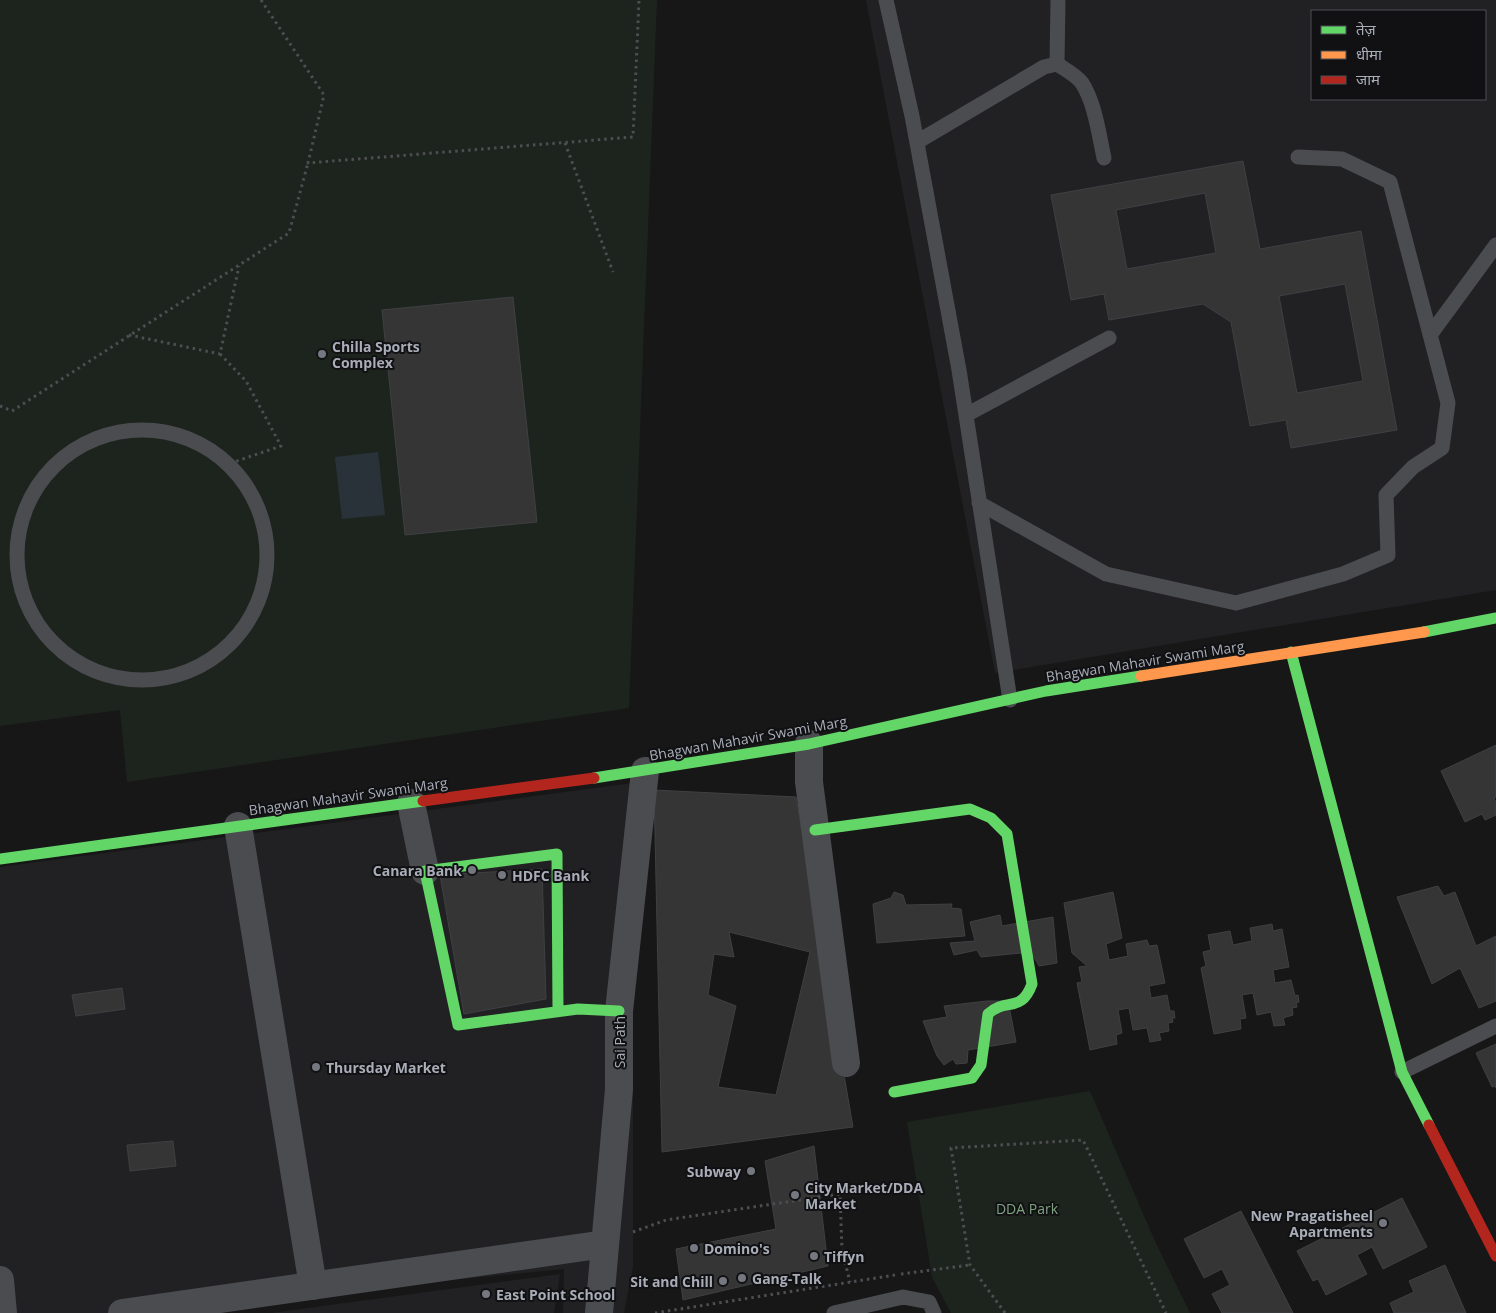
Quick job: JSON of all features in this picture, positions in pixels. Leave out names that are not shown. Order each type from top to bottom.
[{"type":"street","name":"Bhagwan Mahavir Swami Marg","points":[[0,859],[645,771],[809,744],[1046,692],[1496,618]]},
{"type":"street","points":[[1291,652],[1402,1072],[1496,1256]]},
{"type":"street","points":[[809,744],[808,782],[846,1063]]},
{"type":"street","name":"Sai Path","points":[[600,1313],[619,1089],[619,1011],[645,771]]},
{"type":"street","points":[[411,803],[458,1025],[578,1009],[619,1011]]},
{"type":"street","points":[[815,830],[970,809],[998,821],[1007,834],[1032,984],[1030,992],[1027,998],[1020,1002],[993,1008],[988,1014],[980,1071],[972,1078],[894,1092]]},
{"type":"street","points":[[238,826],[313,1286]]},
{"type":"street","points":[[425,870],[557,854],[558,1011]]},
{"type":"street","points":[[122,1313],[605,1244]]},
{"type":"street","points":[[0,1280],[3,1313]]},
{"type":"lane","points":[[886,0],[917,142],[966,415],[1010,700]]},
{"type":"lane","points":[[1057,64],[1058,0]]},
{"type":"lane","points":[[917,142],[1044,67],[1057,64],[1071,72],[1082,84],[1094,110],[1104,158]]},
{"type":"lane","points":[[979,503],[1106,574],[1236,603],[1343,574],[1388,555],[1386,495],[1413,467],[1442,448],[1448,403],[1390,182],[1342,159],[1298,157]]},
{"type":"lane","points":[[1430,335],[1496,246]]},
{"type":"lane","points":[[966,415],[1109,338]]},
{"type":"lane","points":[[138,430],[163,432],[186,438],[207,448],[228,464],[244,483],[256,504],[264,527],[267,552],[266,576],[259,600],[248,622],[234,641],[214,657],[194,669],[178,675],[146,680],[122,678],[98,671],[76,660],[56,646],[40,627],[25,598],[18,575],[17,550],[20,526],[28,503],[41,482],[57,463],[76,448],[91,441],[114,433],[138,430]]},
{"type":"lane","points":[[1402,1072],[1496,1026]]},
{"type":"lane","points":[[834,1313],[903,1297],[928,1302],[934,1313]]},
{"type":"path","points":[[0,406],[12,411],[289,233],[324,95],[262,0]]},
{"type":"path","points":[[308,163],[633,137],[639,0]]},
{"type":"path","points":[[566,143],[613,272]]},
{"type":"path","points":[[220,354],[239,265]]},
{"type":"path","points":[[130,335],[220,354],[246,381],[281,446],[228,464]]},
{"type":"path","points":[[1005,1313],[970,1264],[951,1148],[1083,1140],[1166,1313]]},
{"type":"path","points":[[605,1244],[656,1222],[840,1194],[842,1250],[850,1282]]},
{"type":"path","points":[[655,1313],[970,1264]]},
{"type":"shaded area","points":[[866,0],[1496,0],[1496,590],[995,673]]},
{"type":"shaded area","points":[[378,452],[385,515],[342,519],[335,457]]},
{"type":"shaded area","name":"Thursday Market","points":[[633,783],[633,1267],[624,1313],[563,1313],[564,1269],[113,1313],[0,1313],[0,867]]},
{"type":"shaded area","name":"East Point School","points":[[560,1274],[554,1313],[271,1313]]},
{"type":"green space","name":"Chilla Sports Complex","points":[[0,0],[657,0],[629,708],[127,782],[120,710],[0,726]]},
{"type":"green space","name":"DDA Park","points":[[1090,1091],[1154,1239],[1190,1313],[951,1313],[932,1277],[907,1122]]},
{"type":"building","points":[[1243,161],[1260,249],[1361,231],[1397,430],[1291,448],[1286,420],[1250,426],[1231,322],[1203,304],[1109,320],[1104,294],[1071,300],[1051,195]],"holes":[[[1205,193],[1216,253],[1127,269],[1116,210]],[[1345,284],[1363,381],[1297,393],[1279,296]]]},
{"type":"building","points":[[513,297],[537,522],[405,535],[382,310]]},
{"type":"building","points":[[1496,745],[1496,797],[1494,798],[1496,815],[1485,820],[1482,814],[1465,822],[1441,771]]},
{"type":"building","points":[[654,790],[796,797],[853,1127],[662,1152]]},
{"type":"building","points":[[542,869],[546,999],[464,1014],[440,875]]},
{"type":"building","points":[[1438,886],[1444,896],[1455,892],[1476,946],[1496,936],[1496,1001],[1479,1008],[1460,968],[1432,984],[1397,897]]},
{"type":"building","points":[[894,892],[903,895],[906,905],[952,904],[951,908],[961,909],[965,936],[877,943],[873,904],[891,898]]},
{"type":"building","points":[[1113,892],[1122,938],[1106,944],[1109,960],[1128,956],[1126,944],[1147,940],[1149,946],[1157,945],[1165,983],[1149,986],[1151,998],[1167,995],[1170,1011],[1174,1011],[1175,1018],[1172,1018],[1173,1022],[1168,1023],[1169,1031],[1159,1033],[1161,1040],[1150,1042],[1147,1028],[1133,1030],[1129,1008],[1118,1010],[1122,1033],[1116,1035],[1117,1044],[1090,1050],[1077,983],[1082,982],[1079,967],[1087,966],[1072,953],[1064,903]]},
{"type":"building","points":[[1000,915],[1002,926],[1053,917],[1057,963],[1039,966],[1031,952],[981,957],[977,950],[954,955],[950,943],[975,941],[970,922]]},
{"type":"building","points":[[1272,924],[1273,931],[1282,929],[1289,967],[1273,970],[1275,983],[1291,980],[1295,996],[1298,995],[1299,1002],[1296,1003],[1297,1007],[1292,1008],[1293,1015],[1283,1018],[1285,1025],[1274,1026],[1271,1012],[1257,1015],[1253,993],[1242,995],[1246,1018],[1240,1019],[1241,1029],[1214,1034],[1201,968],[1206,966],[1203,952],[1211,950],[1208,935],[1230,931],[1233,945],[1252,941],[1250,928]]},
{"type":"building","points":[[729,932],[810,952],[776,1095],[718,1087],[736,1006],[708,995],[714,954],[734,957]]},
{"type":"building","points":[[122,988],[125,1009],[76,1016],[72,995]]},
{"type":"building","points":[[987,1001],[1008,1001],[1016,1042],[968,1050],[967,1063],[956,1064],[953,1059],[944,1065],[937,1056],[923,1021],[947,1017],[944,1006]]},
{"type":"building","points":[[1496,1044],[1496,1088],[1495,1086],[1492,1087],[1476,1053]]},
{"type":"building","points":[[173,1141],[176,1166],[130,1171],[127,1145]]},
{"type":"building","name":"City Market/DDA Market","points":[[814,1146],[828,1266],[683,1300],[676,1249],[776,1229],[765,1161]]},
{"type":"building","name":"New Pragatisheel Apartments","points":[[1402,1198],[1427,1247],[1383,1269],[1372,1247],[1357,1255],[1367,1274],[1326,1295],[1318,1279],[1313,1281],[1297,1251]]},
{"type":"building","points":[[1241,1211],[1293,1313],[1222,1313],[1212,1294],[1230,1285],[1222,1269],[1204,1278],[1184,1239]]},
{"type":"building","points":[[1445,1265],[1466,1313],[1394,1313],[1390,1303],[1414,1292],[1409,1281]]},
{"type":"traffic: fast","points":[[1424,632],[1496,618]]},
{"type":"traffic: fast","points":[[1291,652],[1402,1072],[1429,1125]]},
{"type":"traffic: fast","points":[[594,778],[809,744],[1046,691],[1141,676]]},
{"type":"traffic: fast","points":[[0,859],[423,801]]},
{"type":"traffic: fast","points":[[815,830],[970,809],[991,818],[1007,834],[1032,984],[1023,999],[1001,1006],[988,1014],[981,1065],[972,1078],[894,1092]]},
{"type":"traffic: fast","points":[[558,1011],[557,854],[425,871],[458,1025],[578,1009],[619,1011]]},
{"type":"traffic: slow","points":[[1141,676],[1424,632]]},
{"type":"traffic: jam","points":[[423,801],[594,778]]},
{"type":"traffic: jam","points":[[1429,1125],[1496,1256]]},
{"type":"place","name":"Chilla Sports Complex","points":[[322,354]]},
{"type":"place","name":"Canara Bank","points":[[472,870]]},
{"type":"place","name":"HDFC Bank","points":[[502,875]]},
{"type":"place","name":"Thursday Market","points":[[316,1067]]},
{"type":"place","name":"Subway","points":[[751,1171]]},
{"type":"place","name":"City Market/DDA Market","points":[[795,1195]]},
{"type":"place","name":"New Pragatisheel Apartments","points":[[1383,1223]]},
{"type":"place","name":"Domino's","points":[[694,1248]]},
{"type":"place","name":"Tiffyn","points":[[814,1256]]},
{"type":"place","name":"Gang-Talk","points":[[742,1278]]},
{"type":"place","name":"Sit and Chill","points":[[723,1281]]},
{"type":"place","name":"East Point School","points":[[486,1294]]}]
